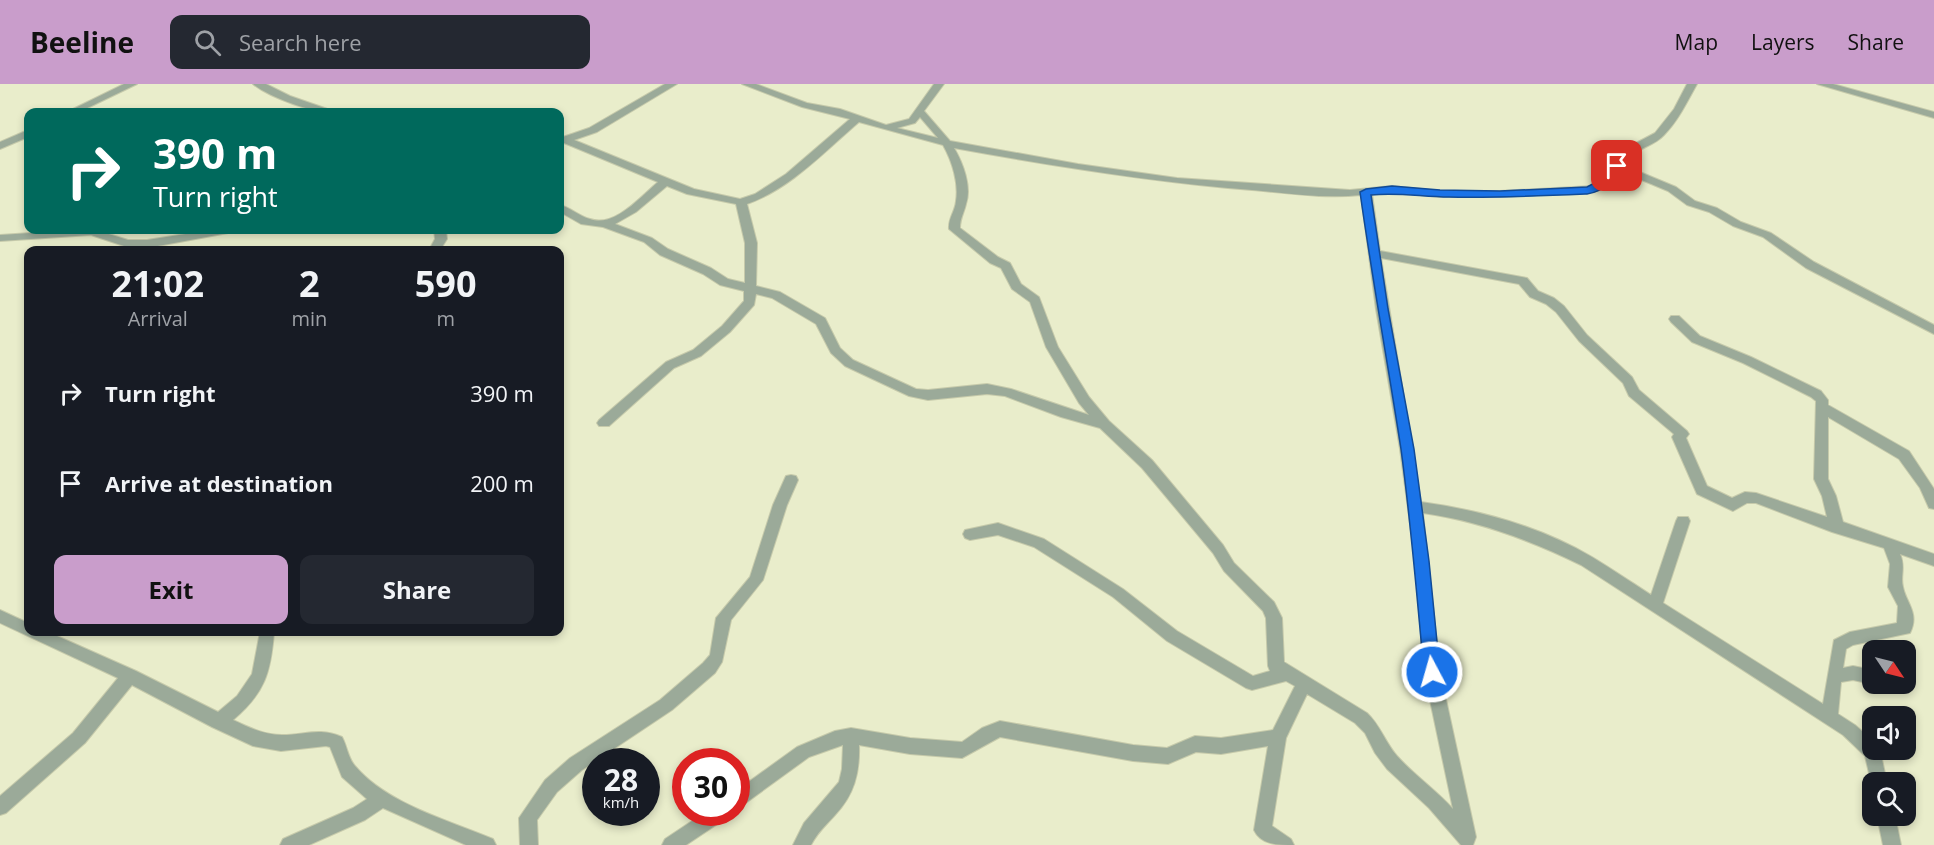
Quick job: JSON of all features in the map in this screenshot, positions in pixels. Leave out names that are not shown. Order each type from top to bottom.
[{"type":"street","points":[[81,108],[132,84]]},
{"type":"street","points":[[258,84],[287,98],[318,108]]},
{"type":"street","points":[[564,140],[593,130],[672,84]]},
{"type":"street","points":[[747,84],[805,105],[837,111],[886,128],[949,144],[1038,161],[1177,181],[1289,190],[1366,192],[1392,189],[1440,194],[1500,195],[1594,189],[1610,179],[1625,153],[1659,135],[1678,110],[1692,84]]},
{"type":"street","points":[[886,128],[912,121],[939,84]]},
{"type":"street","points":[[1822,84],[1934,115]]},
{"type":"street","points":[[920,112],[949,144],[961,174],[963,199],[954,216],[955,229],[994,260],[1006,266],[1016,285],[1035,300],[1052,347],[1074,385],[1104,424],[1147,464],[1218,549],[1229,567],[1269,607],[1274,618],[1276,666],[1285,674],[1361,718],[1371,728],[1381,748],[1393,763],[1435,802],[1468,842]]},
{"type":"street","points":[[564,142],[691,192],[741,202],[759,196],[790,176],[856,119]]},
{"type":"street","points":[[0,146],[24,135]]},
{"type":"street","points":[[1617,166],[1672,189],[1691,203],[1713,210],[1737,224],[1767,235],[1810,265],[1934,330]]},
{"type":"street","points":[[604,224],[627,211],[665,182]]},
{"type":"street","points":[[1366,192],[1415,507],[1432,672],[1468,842]]},
{"type":"street","points":[[604,423],[670,364],[697,353],[726,329],[750,302],[751,243],[741,202]]},
{"type":"street","points":[[564,210],[590,223],[604,224],[648,240],[664,252],[707,271],[724,282],[776,295],[818,317],[835,350],[849,363],[921,395],[987,389],[1006,392],[1104,424]]},
{"type":"street","points":[[0,238],[61,234]]},
{"type":"street","points":[[98,234],[127,243],[147,244],[205,234]]},
{"type":"street","points":[[1376,254],[1522,281],[1534,294],[1550,301],[1560,309],[1583,338],[1628,380],[1634,393],[1682,434],[1679,437],[1691,462],[1696,484],[1704,492],[1733,505],[1745,497],[1756,498],[1934,561]]},
{"type":"street","points":[[1675,319],[1696,339],[1747,360],[1816,394],[1822,400],[1821,479],[1829,496],[1837,528]]},
{"type":"street","points":[[1823,408],[1904,455],[1926,486],[1934,504]]},
{"type":"street","points":[[529,845],[528,818],[550,786],[576,764],[666,705],[709,668],[717,657],[724,618],[756,579],[780,505],[791,480]]},
{"type":"street","points":[[1415,507],[1454,511],[1544,539],[1586,561],[1849,730],[1873,752],[1877,772]]},
{"type":"street","points":[[1655,605],[1683,521]]},
{"type":"street","points":[[970,534],[998,529],[1040,543],[1118,592],[1172,636],[1252,683],[1285,674]]},
{"type":"street","points":[[1830,718],[1831,693],[1839,645],[1850,639],[1905,628],[1905,606],[1895,587],[1897,564],[1890,546]]},
{"type":"street","points":[[0,616],[24,628]]},
{"type":"street","points":[[42,636],[130,676],[253,738],[272,741],[327,738],[336,742],[340,756],[349,771],[383,798],[407,812],[487,845]]},
{"type":"street","points":[[218,722],[243,701],[260,676],[266,636]]},
{"type":"street","points":[[1834,676],[1862,675]]},
{"type":"street","points":[[0,807],[79,738],[130,676]]},
{"type":"street","points":[[1285,845],[1263,831],[1278,737],[1304,684]]},
{"type":"street","points":[[750,792],[803,752],[851,736],[910,746],[962,750],[969,748],[982,734],[1000,729],[1133,753],[1168,756],[1195,744],[1221,746],[1278,737]]},
{"type":"street","points":[[802,845],[816,820],[845,788],[851,773],[851,736]]},
{"type":"street","points":[[289,845],[350,818],[383,798]]},
{"type":"street","points":[[671,845],[700,826]]},
{"type":"street","points":[[1888,826],[1892,845]]},
{"type":"route","points":[[1432,672],[1422,561],[1417,538],[1407,449],[1382,309],[1366,192],[1392,189],[1440,194],[1500,195],[1587,190],[1594,189],[1610,179],[1617,166]]}]
